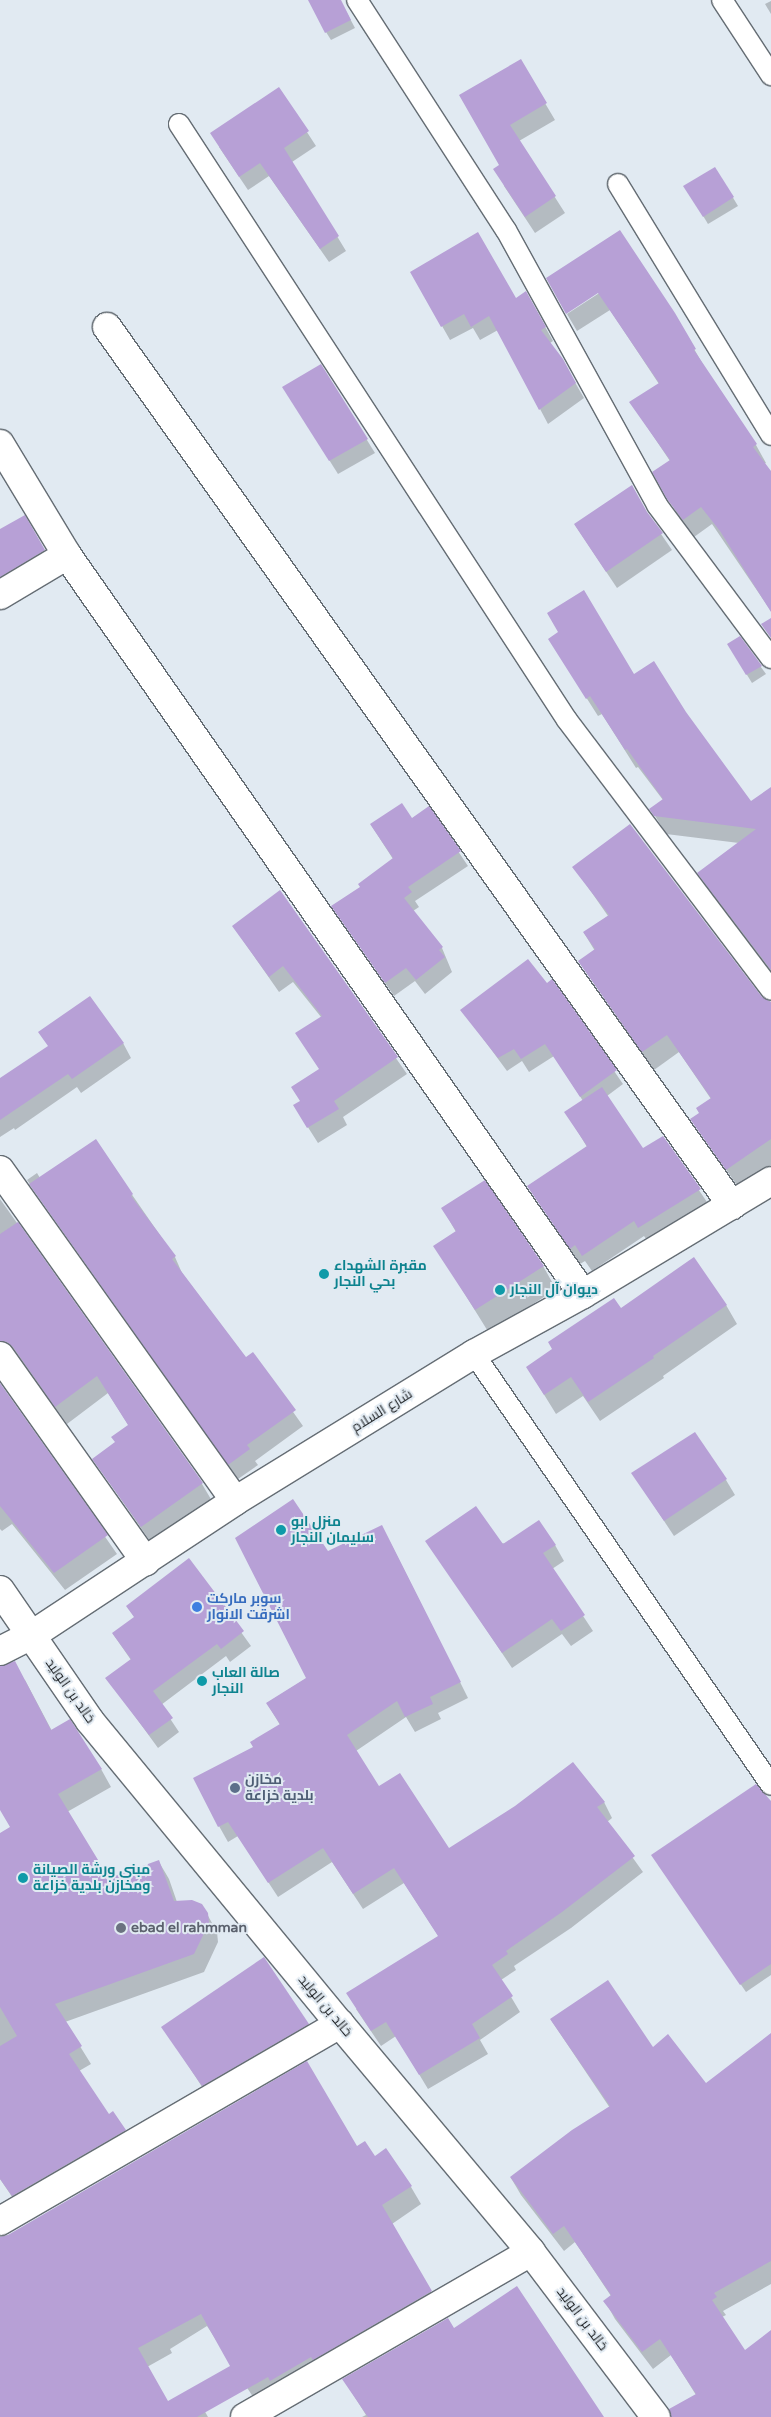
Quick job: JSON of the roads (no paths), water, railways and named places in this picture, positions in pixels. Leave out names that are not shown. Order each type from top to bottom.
[{"type":"street","points":[[107,327],[732,1205]]},
{"type":"street","points":[[0,444],[67,555],[583,1294]]},
{"type":"street","points":[[0,595],[67,555]]},
{"type":"street","points":[[0,1170],[235,1501]]},
{"type":"street","name":"شارع السلام","points":[[0,1652],[32,1635],[146,1562],[235,1501],[474,1354],[583,1294],[771,1181]]},
{"type":"street","points":[[0,1356],[146,1562]]},
{"type":"street","name":"خالد بن الوليد","points":[[0,1590],[90,1721],[531,2252],[656,2417]]},
{"type":"street","points":[[0,2221],[340,2024]]},
{"type":"street","points":[[245,2417],[531,2252]]},
{"type":"lane","points":[[356,0],[506,230],[657,504],[771,658]]},
{"type":"lane","points":[[722,0],[771,74]]},
{"type":"lane","points":[[179,124],[567,720],[771,990]]},
{"type":"lane","points":[[618,184],[771,435]]},
{"type":"lane","points":[[474,1354],[771,1785]]},
{"type":"place","name":"مقبرة الشهداء بحي النجار","points":[[324,1274]]},
{"type":"place","name":"ديوان آل النجار","points":[[500,1290]]},
{"type":"place","name":"منزل ابو سليمان النجار","points":[[281,1530]]},
{"type":"place","name":"سوبر ماركت اشرقت الانوار","points":[[197,1607]]},
{"type":"place","name":"صالة العاب النجار","points":[[202,1681]]},
{"type":"place","name":"مخازن بلدية خزاعة","points":[[235,1788]]},
{"type":"place","name":"مبنى ورشة الصيانة ومخازن بلدية خزاعة","points":[[23,1878]]},
{"type":"place","name":"ebad el rahmman","points":[[121,1928]]}]
